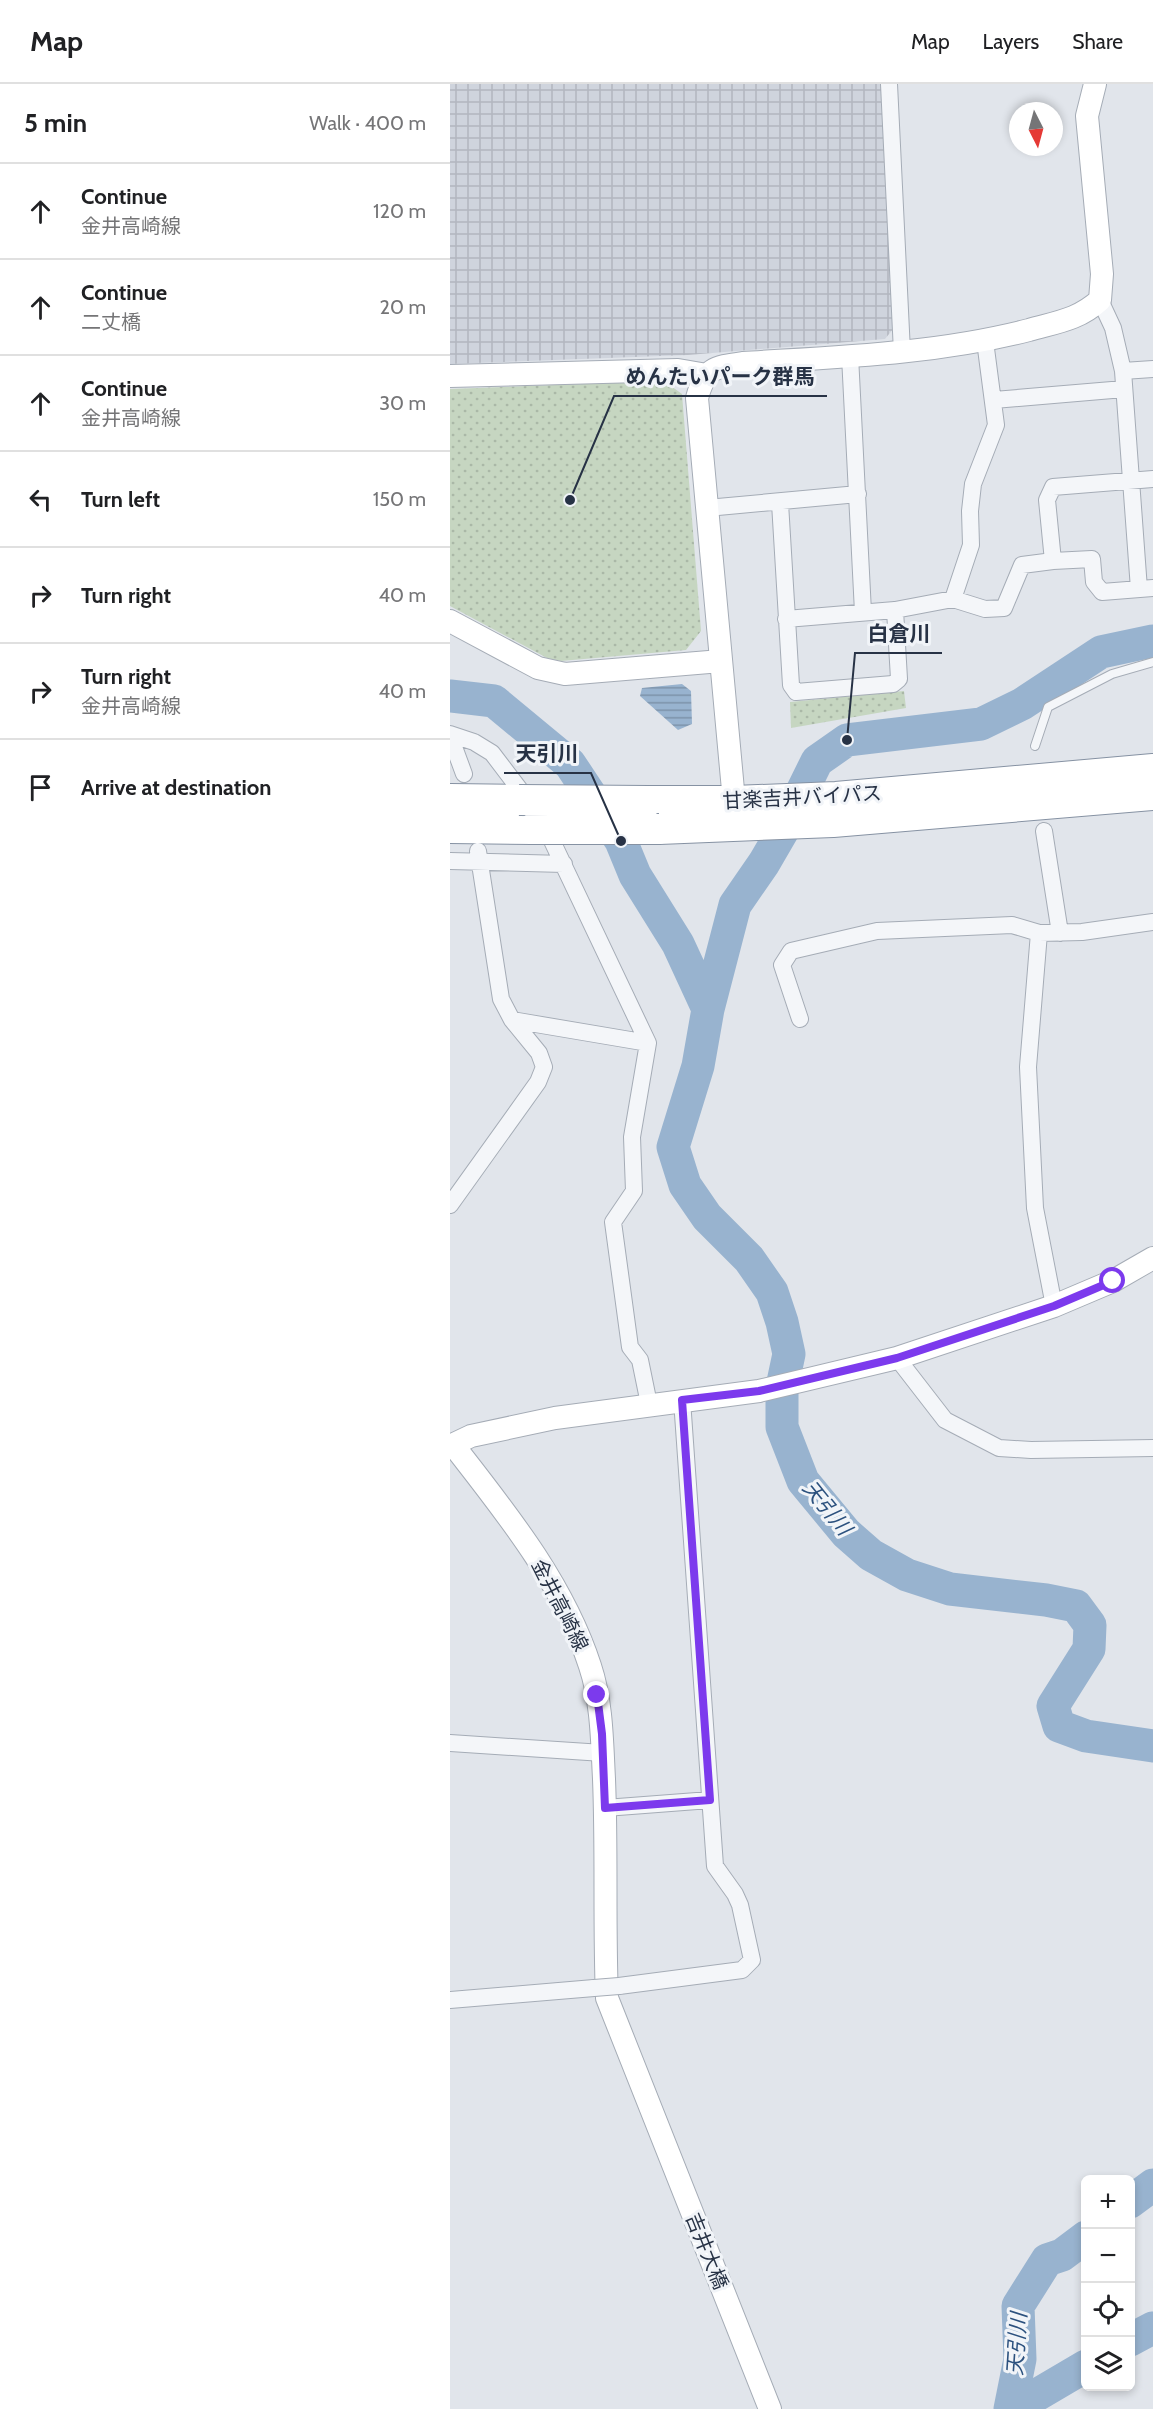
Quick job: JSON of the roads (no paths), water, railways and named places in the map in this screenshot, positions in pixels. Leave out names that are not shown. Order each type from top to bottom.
[{"type":"highway","name":"甘楽吉井バイパス","points":[[834,810],[1153,769]]},
{"type":"highway","name":"甘楽吉井バイパス","points":[[450,828],[659,829],[762,813],[1153,795]]},
{"type":"highway","name":"甘楽吉井バイパス","points":[[450,800],[734,801],[762,813]]},
{"type":"main road","points":[[734,801],[697,398],[702,379],[719,366],[850,357],[985,341],[1085,313],[1100,300],[1102,274],[1087,116],[1095,84]]},
{"type":"main road","points":[[450,376],[678,370],[707,375]]},
{"type":"main road","points":[[450,621],[538,668],[565,674],[721,660]]},
{"type":"main road","points":[[897,1358],[1054,1306],[1113,1281],[1153,1258]]},
{"type":"main road","name":"金井高崎線","points":[[644,2092],[607,1998],[604,1938],[603,1753],[597,1695],[591,1666],[571,1617],[515,1524],[452,1446],[471,1436],[544,1420],[649,1404],[759,1391],[897,1358]]},
{"type":"main road","name":"吉井大橋","points":[[644,2092],[771,2409]]},
{"type":"street","points":[[889,84],[902,352]]},
{"type":"street","points":[[786,619],[896,610],[953,599],[985,609],[1004,608],[1022,565],[1053,561],[1092,559],[1094,582],[1102,592],[1146,588],[1131,480],[1123,370],[1113,328],[1100,300]]},
{"type":"street","points":[[953,599],[971,545],[970,511],[973,484],[996,425],[985,341]]},
{"type":"street","points":[[850,357],[863,612]]},
{"type":"street","points":[[1123,370],[1153,369]]},
{"type":"street","points":[[994,400],[1124,389]]},
{"type":"street","points":[[1053,561],[1047,500],[1053,487],[1153,479]]},
{"type":"street","points":[[707,508],[858,494]]},
{"type":"street","points":[[780,503],[790,685],[796,692],[893,684],[899,679],[896,610]]},
{"type":"street","points":[[450,735],[464,774]]},
{"type":"street","points":[[450,735],[474,742],[492,753],[542,818],[648,1043],[632,1137],[634,1191],[613,1222],[630,1347],[640,1360],[649,1404]]},
{"type":"street","points":[[1044,831],[1060,933]]},
{"type":"street","points":[[450,861],[479,856],[564,864]]},
{"type":"street","points":[[450,1206],[538,1082],[544,1067],[539,1053],[512,1020],[501,999],[479,856]]},
{"type":"street","points":[[800,1019],[783,965],[791,951],[878,931],[1012,925],[1039,933],[1060,933],[1153,922]]},
{"type":"street","points":[[1039,933],[1028,1067],[1035,1208],[1054,1306]]},
{"type":"street","points":[[512,1020],[648,1043]]},
{"type":"street","points":[[897,1358],[945,1420],[999,1448],[1031,1450],[1153,1448]]},
{"type":"street","points":[[450,2000],[619,1986],[742,1970],[752,1960],[740,1905],[735,1894],[714,1866],[682,1400]]},
{"type":"street","points":[[450,1743],[603,1753]]},
{"type":"street","points":[[605,1808],[710,1800]]},
{"type":"lane","points":[[1035,746],[1048,707],[1112,674],[1153,662]]},
{"type":"water","points":[[682,684],[691,691],[692,724],[678,730],[640,696],[642,688]]},
{"type":"waterway","name":"天引川","points":[[1153,641],[1101,652],[1022,704],[981,724],[847,740],[817,761],[782,832],[735,905],[708,1009],[698,1066],[673,1147],[685,1185],[707,1217],[749,1259],[772,1292],[789,1354],[782,1387],[782,1427],[803,1481],[846,1533],[871,1555],[907,1575],[950,1589],[1046,1600],[1076,1606],[1090,1625],[1089,1649],[1053,1706],[1059,1726],[1086,1736],[1153,1746]]},
{"type":"waterway","name":"天引川","points":[[450,696],[494,701],[570,764],[621,841],[635,875],[678,944],[708,1009]]},
{"type":"waterway","name":"天引川","points":[[1135,2198],[1153,2185]]},
{"type":"waterway","name":"天引川","points":[[1010,2409],[1020,2359],[1018,2306],[1047,2260],[1062,2255],[1081,2241]]},
{"type":"waterway","points":[[1135,2337],[1153,2328]]},
{"type":"waterway","points":[[1013,2409],[1081,2369]]},
{"type":"place","name":"めんたいパーク群馬","points":[[570,500]]},
{"type":"place","name":"白倉川","points":[[847,740]]},
{"type":"place","name":"天引川","points":[[621,841]]}]
